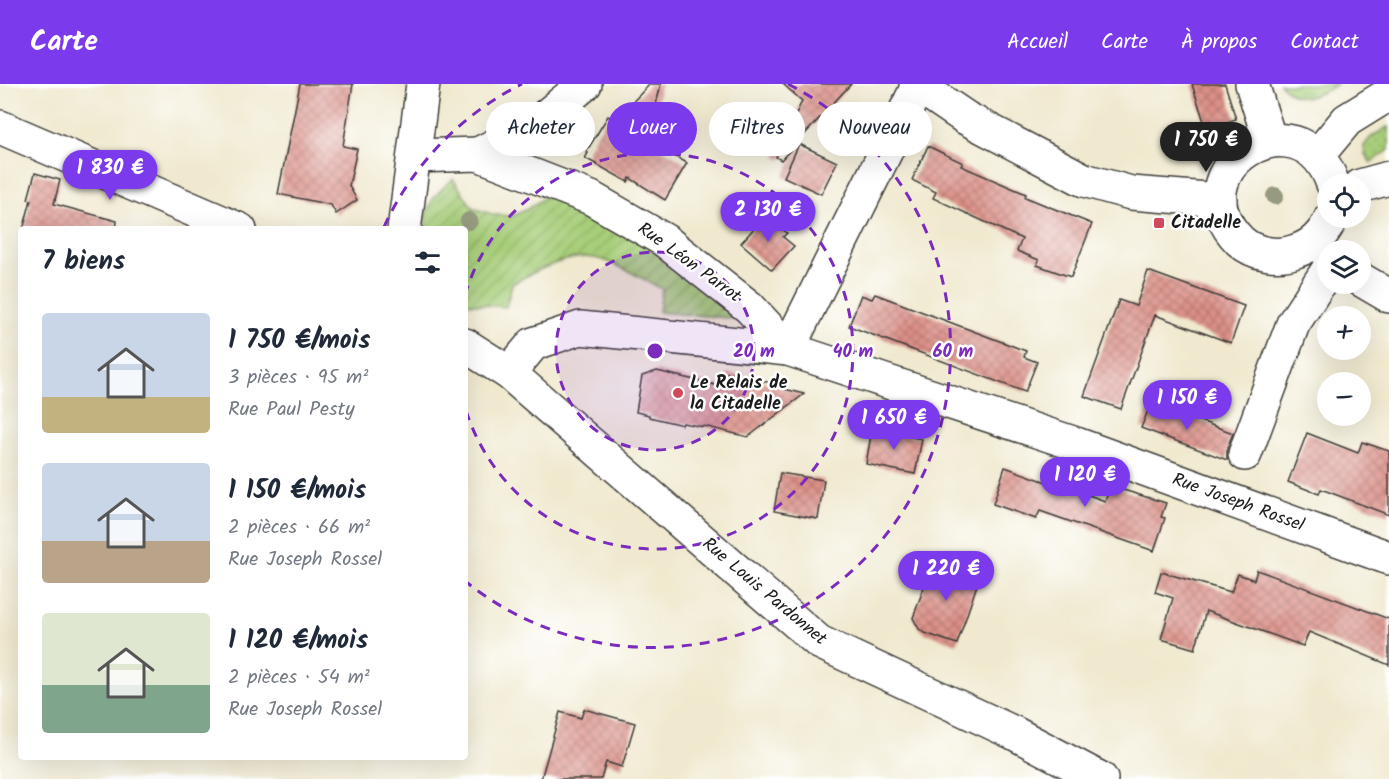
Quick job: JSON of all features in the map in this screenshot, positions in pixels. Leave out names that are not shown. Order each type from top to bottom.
[{"type":"street","points":[[405,226],[423,84]]},
{"type":"street","name":"Rue Léon Parrot","points":[[478,154],[534,126],[585,84]]},
{"type":"street","points":[[1252,84],[1270,141]]},
{"type":"street","points":[[788,348],[917,85],[966,118],[1084,180],[1131,193],[1220,200]]},
{"type":"street","points":[[1317,156],[1347,120],[1389,94]]},
{"type":"street","points":[[0,127],[231,226]]},
{"type":"street","points":[[1317,257],[1294,252],[1277,255],[1260,252],[1244,244],[1232,232],[1223,217],[1220,200],[1222,183],[1228,168],[1239,154],[1270,141],[1287,141],[1303,147],[1317,156],[1329,174]]},
{"type":"street","name":"Rue Léon Parrot","points":[[415,156],[478,154],[591,198],[664,240],[750,307],[788,348]]},
{"type":"street","points":[[1371,183],[1389,178]]},
{"type":"street","points":[[1245,454],[1293,324],[1317,269]]},
{"type":"street","points":[[1371,285],[1389,296]]},
{"type":"street","name":"Rue Joseph Rossel","points":[[509,373],[533,344],[580,328],[788,348],[1076,444],[1389,558]]},
{"type":"street","name":"Rue Louis Pardonnet","points":[[468,347],[509,373],[819,642],[1014,733],[1101,779]]},
{"type":"green space","points":[[1280,84],[1338,84],[1315,95],[1302,97],[1288,91]]},
{"type":"green space","points":[[1389,126],[1389,150],[1371,163],[1365,154],[1364,146],[1371,137]]},
{"type":"green space","points":[[453,179],[473,208],[495,215],[512,216],[528,209],[551,192],[634,231],[741,319],[659,312],[662,289],[618,266],[592,258],[556,263],[512,284],[506,307],[468,303],[468,226],[425,226],[429,207],[441,190]]},
{"type":"building","points":[[300,84],[353,84],[343,146],[357,149],[349,186],[357,200],[336,214],[331,205],[278,194]]},
{"type":"building","points":[[650,84],[661,84],[657,102],[632,102]]},
{"type":"building","points":[[783,84],[851,84],[834,102],[817,102],[817,121],[805,134],[805,102]]},
{"type":"building","points":[[1192,84],[1225,84],[1236,119],[1206,128]]},
{"type":"building","points":[[607,118],[607,156],[675,156],[687,163],[665,200],[630,178],[628,182],[585,158],[595,156],[595,137]]},
{"type":"building","points":[[805,147],[817,153],[817,156],[824,156],[837,162],[821,194],[784,177],[794,156],[805,156]]},
{"type":"building","points":[[932,148],[963,163],[961,166],[1026,194],[1025,197],[1092,224],[1071,277],[1037,265],[1039,260],[1017,251],[1022,239],[933,198],[936,192],[912,180],[923,156],[932,156]]},
{"type":"building","points":[[35,173],[60,180],[54,204],[117,221],[116,226],[24,226],[31,200],[28,199]]},
{"type":"building","points":[[766,215],[787,233],[783,237],[794,246],[772,270],[741,243]]},
{"type":"building","points":[[1148,271],[1244,306],[1231,343],[1155,315],[1121,409],[1084,396],[1119,300],[1136,306]]},
{"type":"building","points":[[875,294],[1026,351],[1024,357],[1037,362],[1025,392],[849,326],[861,295],[872,299]]},
{"type":"building","points":[[657,371],[724,387],[727,373],[785,386],[784,389],[804,394],[748,437],[704,426],[683,423],[682,425],[636,412],[642,376]]},
{"type":"building","points":[[1151,403],[1233,433],[1227,448],[1227,460],[1141,428]]},
{"type":"building","points":[[872,429],[922,439],[915,474],[866,464]]},
{"type":"building","points":[[1307,433],[1358,453],[1362,442],[1389,451],[1389,515],[1321,489],[1319,494],[1288,482]]},
{"type":"building","points":[[1005,467],[1105,501],[1110,486],[1166,503],[1161,517],[1165,518],[1154,551],[1040,511],[1036,519],[993,504]]},
{"type":"building","points":[[780,473],[824,480],[818,519],[774,511]]},
{"type":"building","points":[[947,564],[980,576],[957,644],[925,633],[919,629],[913,618],[929,573]]},
{"type":"building","points":[[1257,570],[1389,619],[1389,665],[1309,632],[1303,646],[1206,611],[1195,649],[1161,639],[1173,598],[1155,592],[1161,572],[1231,592],[1238,574],[1254,580]]},
{"type":"building","points":[[584,709],[635,723],[622,767],[606,762],[601,779],[541,779],[560,712],[581,718]]},
{"type":"place","name":"Citadelle","points":[[1159,223]]},
{"type":"place","name":"Le Relais de la Citadelle","points":[[678,393]]}]
